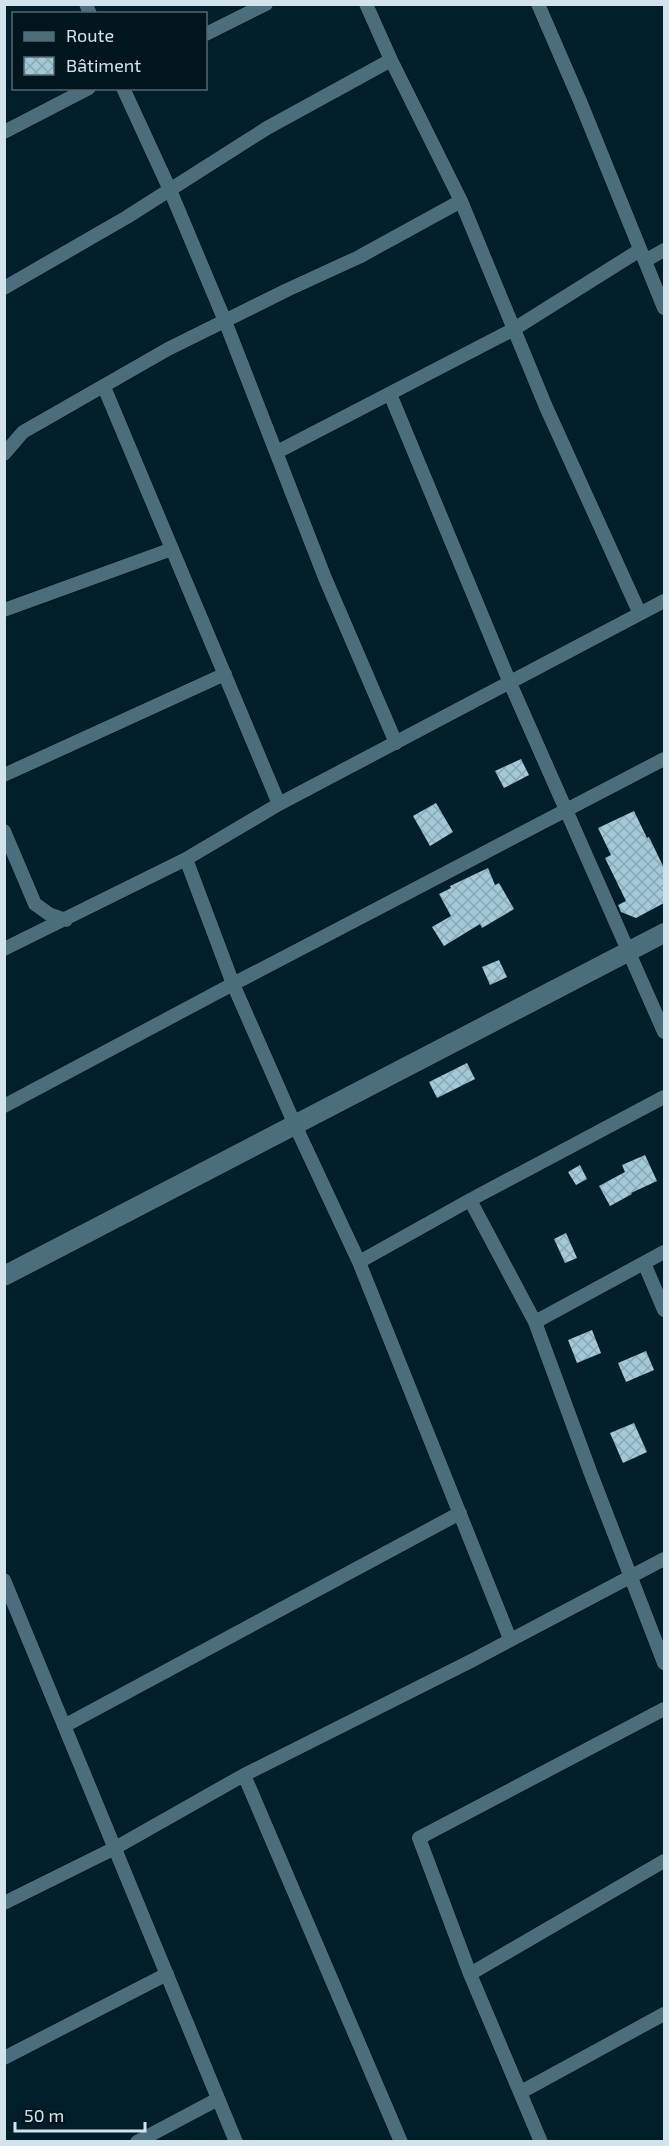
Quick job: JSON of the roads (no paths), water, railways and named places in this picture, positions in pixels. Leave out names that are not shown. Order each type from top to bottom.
[{"type":"street","points":[[207,34],[266,4]]},
{"type":"street","points":[[366,4],[391,60],[461,201],[546,407],[640,614]]},
{"type":"street","points":[[538,4],[664,308]]},
{"type":"street","points":[[4,288],[170,190],[267,128],[391,60]]},
{"type":"street","points":[[4,132],[86,90]]},
{"type":"street","points":[[124,90],[170,190],[225,321],[325,578],[396,743]]},
{"type":"street","points":[[4,454],[22,432],[168,350],[287,290],[359,257],[461,201]]},
{"type":"street","points":[[277,452],[514,329],[643,255],[664,250]]},
{"type":"street","points":[[104,387],[279,804]]},
{"type":"street","points":[[390,394],[510,683],[664,1032]]},
{"type":"street","points":[[4,610],[172,549]]},
{"type":"street","points":[[4,949],[66,921],[186,859],[279,804],[664,601]]},
{"type":"street","points":[[4,775],[225,674]]},
{"type":"street","points":[[4,1106],[664,759]]},
{"type":"street","points":[[4,831],[35,904],[49,914],[66,921]]},
{"type":"street","points":[[186,859],[233,984],[359,1262],[510,1639]]},
{"type":"street","points":[[4,1276],[664,933]]},
{"type":"street","points":[[359,1262],[664,1097]]},
{"type":"street","points":[[470,1200],[535,1322],[664,1663]]},
{"type":"street","points":[[535,1322],[664,1252]]},
{"type":"street","points":[[644,1263],[664,1310]]},
{"type":"street","points":[[64,1726],[460,1513]]},
{"type":"street","points":[[4,1903],[115,1848],[244,1775],[664,1559]]},
{"type":"street","points":[[4,1580],[236,2142]]},
{"type":"street","points":[[541,2142],[470,1974],[419,1838],[664,1709]]},
{"type":"street","points":[[244,1775],[400,2142]]},
{"type":"street","points":[[470,1974],[664,1861]]},
{"type":"street","points":[[4,2058],[167,1974]]},
{"type":"street","points":[[521,2092],[664,2014]]},
{"type":"street","points":[[137,2142],[218,2099]]}]
